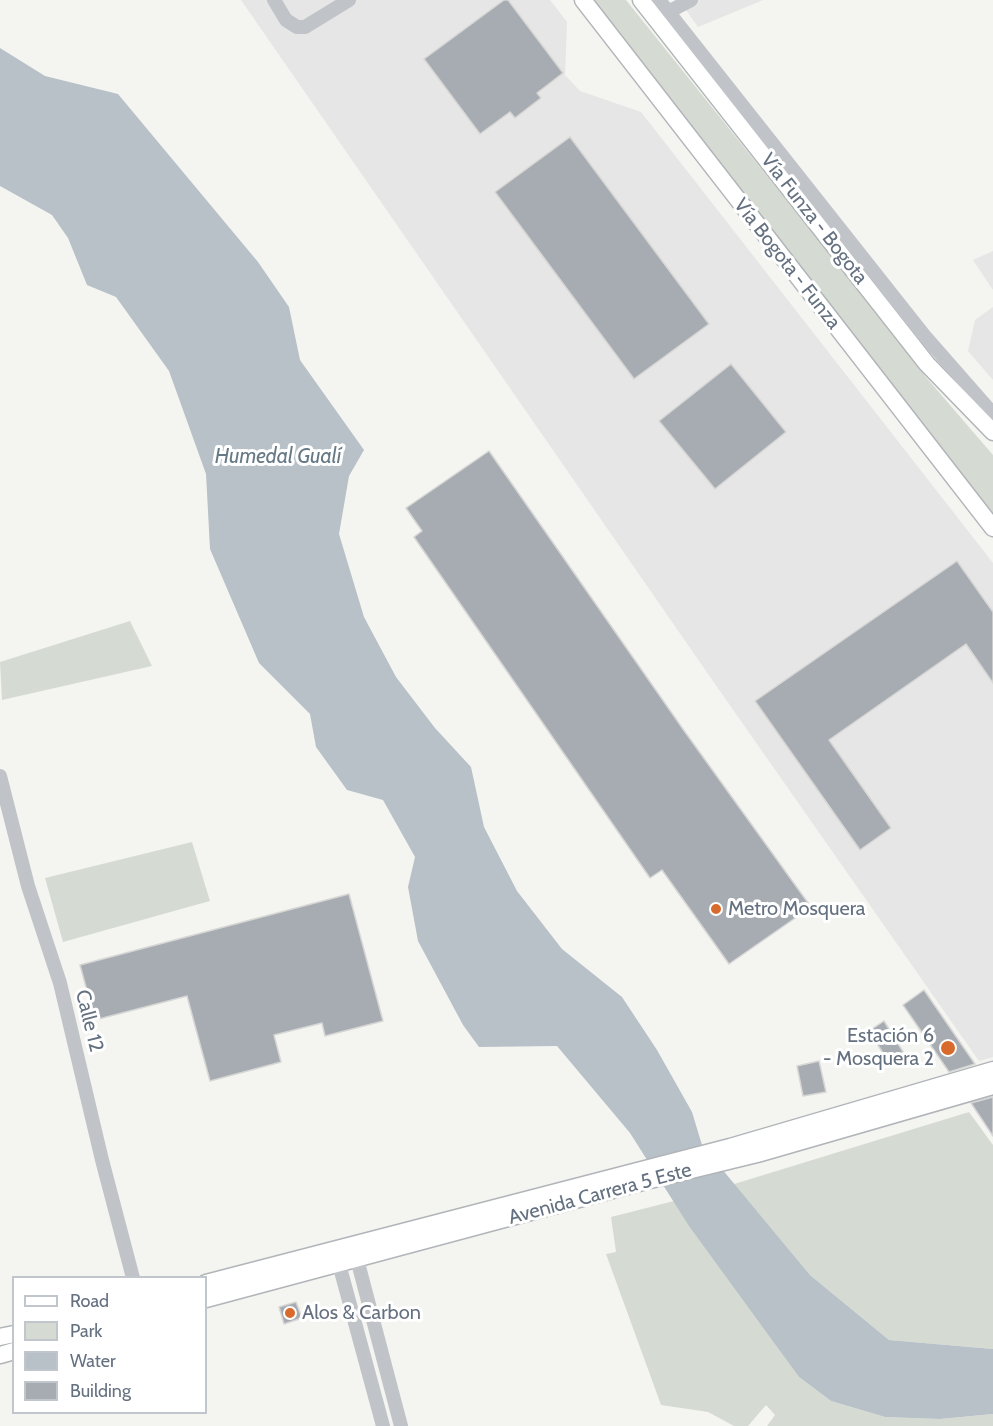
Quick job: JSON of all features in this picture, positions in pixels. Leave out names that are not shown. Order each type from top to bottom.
[{"type":"main road","name":"Vía Bogota - Funza","points":[[582,0],[993,528]]},
{"type":"main road","name":"Vía Funza - Bogota","points":[[642,0],[927,364],[993,432]]},
{"type":"main road","name":"Avenida Carrera 5 Este","points":[[732,1153],[993,1070]]},
{"type":"main road","name":"Avenida Carrera 5 Este","points":[[207,1283],[353,1252],[993,1086]]},
{"type":"main road","name":"Avenida Carrera 5 Este","points":[[207,1299],[341,1271],[353,1252]]},
{"type":"street","points":[[274,0],[286,20],[297,27],[305,27],[349,0]]},
{"type":"street","name":"Vía Funza - Bogota","points":[[659,0],[924,335],[993,414]]},
{"type":"street","points":[[668,12],[691,0]]},
{"type":"street","name":"Calle 12","points":[[0,777],[28,886],[60,983],[99,1151],[131,1276]]},
{"type":"street","points":[[353,1252],[401,1426]]},
{"type":"street","points":[[362,1278],[341,1271],[383,1426]]},
{"type":"shaded area","points":[[241,0],[550,0],[567,22],[565,75],[580,91],[641,112],[993,563],[993,1057],[979,1061]]},
{"type":"shaded area","points":[[679,0],[763,0],[698,27]]},
{"type":"shaded area","points":[[993,251],[993,290],[973,260]]},
{"type":"shaded area","points":[[993,307],[993,380],[968,351],[975,320]]},
{"type":"green space","points":[[590,0],[626,0],[925,376],[993,455],[993,515]]},
{"type":"green space","points":[[130,621],[152,666],[2,700],[0,662]]},
{"type":"green space","points":[[192,842],[210,901],[63,942],[45,878]]},
{"type":"green space","points":[[969,1112],[993,1145],[993,1349],[889,1340],[810,1275],[734,1184]]},
{"type":"green space","points":[[674,1201],[799,1377],[831,1401],[885,1417],[940,1419],[993,1414],[993,1426],[767,1426],[775,1415],[766,1405],[748,1426],[734,1426],[708,1412],[661,1405],[606,1254],[616,1252],[611,1217]]},
{"type":"water","name":"Humedal Gualí","points":[[0,48],[45,76],[118,94],[258,262],[289,307],[300,360],[364,450],[349,476],[339,534],[364,617],[396,677],[435,728],[471,767],[484,827],[517,891],[562,949],[622,997],[657,1050],[692,1112],[702,1145],[810,1275],[889,1340],[993,1349],[993,1414],[940,1419],[885,1417],[831,1401],[799,1377],[689,1226],[630,1133],[557,1046],[479,1047],[463,1025],[418,941],[408,887],[415,857],[383,800],[347,790],[316,747],[310,714],[259,663],[210,549],[206,474],[169,371],[116,297],[87,285],[68,238],[52,215],[0,186]]},
{"type":"building","points":[[504,0],[508,0],[563,73],[537,93],[541,98],[515,118],[510,112],[480,134],[424,59]]},
{"type":"building","points":[[570,137],[709,324],[634,379],[495,192]]},
{"type":"building","points":[[731,364],[786,432],[715,489],[659,421]]},
{"type":"building","points":[[489,451],[685,732],[811,907],[729,964],[662,870],[650,878],[414,537],[422,531],[406,508]]},
{"type":"building","points":[[957,561],[993,612],[993,683],[966,644],[829,740],[891,828],[860,850],[755,701]]},
{"type":"building","points":[[349,894],[383,1021],[325,1036],[322,1023],[274,1035],[281,1062],[210,1081],[187,996],[95,1020],[80,965]]},
{"type":"building","name":"Estación 6 - Mosquera 2","points":[[924,990],[975,1064],[949,1072],[903,1005]]},
{"type":"building","points":[[884,1021],[905,1055],[890,1064],[869,1031]]},
{"type":"building","points":[[819,1061],[826,1092],[803,1096],[797,1066]]},
{"type":"building","points":[[993,1097],[993,1136],[971,1103]]},
{"type":"building","name":"Alos & Carbon","points":[[296,1302],[302,1318],[284,1324],[279,1307]]},
{"type":"place","name":"Metro Mosquera","points":[[716,909]]},
{"type":"place","name":"Estación 6 - Mosquera 2","points":[[948,1048]]},
{"type":"place","name":"Alos & Carbon","points":[[290,1313]]}]
